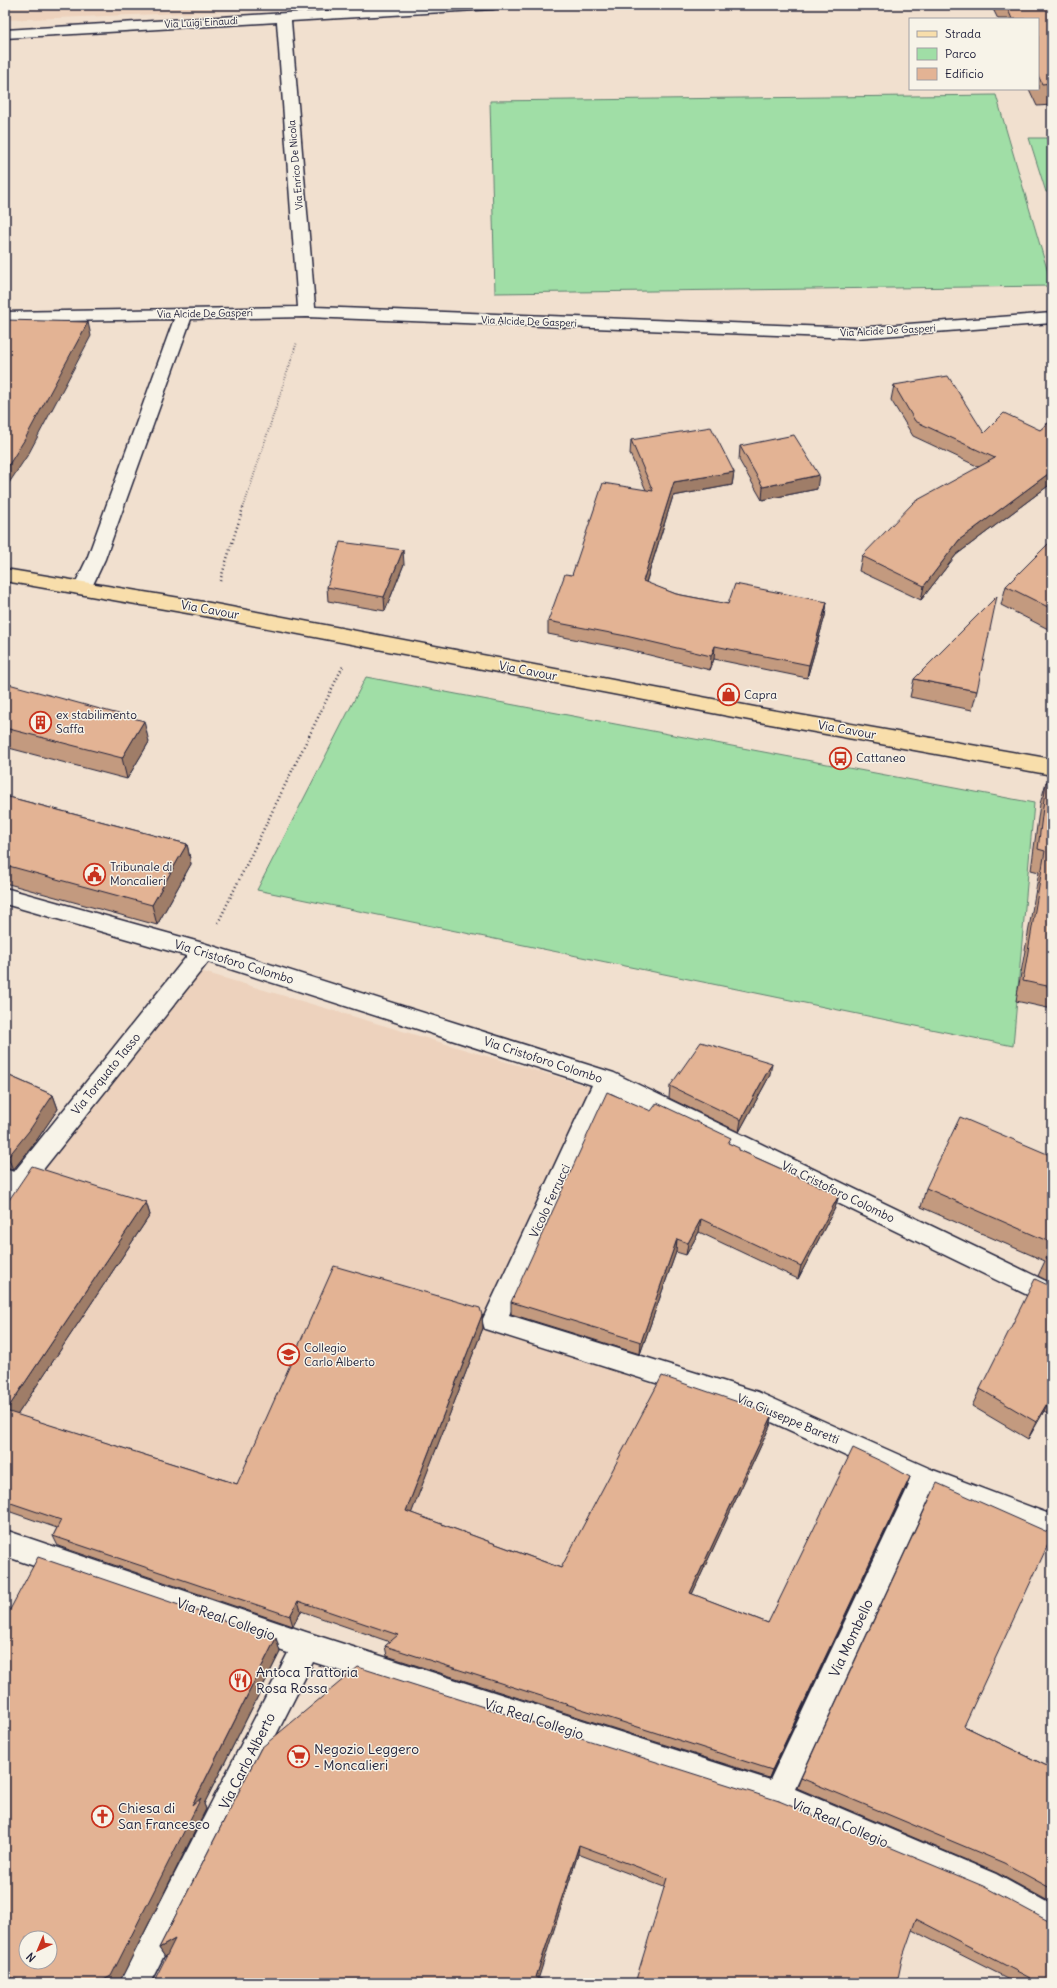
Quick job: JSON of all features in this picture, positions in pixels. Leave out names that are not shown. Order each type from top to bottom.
[{"type":"main road","name":"Via Cavour","points":[[5,575],[210,610],[765,716],[1052,767]]},
{"type":"street","name":"Via Luigi Einaudi","points":[[5,34],[454,6],[493,5]]},
{"type":"street","name":"Via Enrico De Nicola","points":[[284,17],[307,312]]},
{"type":"street","name":"Via Alcide De Gasperi","points":[[5,317],[307,312],[856,333],[1052,318]]},
{"type":"street","points":[[82,588],[98,553],[185,313]]},
{"type":"street","name":"Via Cristoforo Colombo","points":[[5,896],[203,952],[606,1080],[1052,1296]]},
{"type":"street","name":"Via Torquato Tasso","points":[[5,1205],[12,1182],[203,952]]},
{"type":"street","name":"Vicolo Ferrucci","points":[[494,1322],[606,1080]]},
{"type":"street","name":"Via Giuseppe Baretti","points":[[494,1322],[758,1404],[924,1479],[1052,1528]]},
{"type":"street","name":"Via Mombello","points":[[776,1796],[924,1479]]},
{"type":"street","name":"Via Real Collegio","points":[[5,1543],[306,1646],[776,1796],[986,1884],[1052,1921]]},
{"type":"street","name":"Via Carlo Alberto","points":[[134,1983],[306,1646]]},
{"type":"path","points":[[210,610],[307,312]]},
{"type":"path","points":[[203,952],[356,638]]},
{"type":"shaded area","points":[[5,5],[392,5],[5,20]]},
{"type":"shaded area","name":"Collegio Carlo Alberto","points":[[197,970],[591,1087],[485,1322],[661,1388],[770,1426],[632,1724],[5,1510],[5,1215]]},
{"type":"green space","points":[[996,95],[1052,286],[495,293],[490,101]]},
{"type":"green space","points":[[1029,138],[1052,138],[1052,192],[1046,192]]},
{"type":"green space","points":[[366,677],[1034,803],[1013,1046],[257,890]]},
{"type":"building","points":[[1006,5],[1052,5],[1052,83],[1042,84],[1039,77],[1039,18],[1012,18]]},
{"type":"building","points":[[5,320],[88,322],[25,439],[5,471]]},
{"type":"building","points":[[948,376],[984,433],[1004,413],[1040,430],[1052,420],[1052,471],[959,540],[924,586],[862,556],[914,502],[995,458],[915,421],[894,385]]},
{"type":"building","points":[[711,427],[734,472],[674,482],[643,581],[676,594],[728,604],[735,584],[827,602],[809,665],[715,646],[711,656],[626,636],[548,621],[565,574],[572,575],[603,483],[653,491],[631,440]]},
{"type":"building","points":[[794,435],[819,475],[763,487],[740,446]]},
{"type":"building","points":[[1052,540],[1052,609],[1006,586]]},
{"type":"building","points":[[340,542],[403,550],[384,597],[327,587]]},
{"type":"building","points":[[997,596],[977,691],[914,679]]},
{"type":"building","points":[[5,683],[144,721],[122,758],[5,728]]},
{"type":"building","points":[[1046,782],[1052,783],[1052,987],[1023,981],[1045,851],[1038,849]]},
{"type":"building","name":"Tribunale di Moncalieri","points":[[5,796],[187,844],[152,905],[5,865]]},
{"type":"building","points":[[701,1042],[772,1063],[741,1120],[670,1086]]},
{"type":"building","points":[[5,1074],[53,1095],[29,1131],[8,1157],[5,1156]]},
{"type":"building","points":[[607,1092],[651,1111],[657,1103],[731,1138],[728,1143],[739,1148],[739,1150],[839,1195],[801,1266],[701,1219],[688,1243],[677,1239],[641,1342],[511,1302]]},
{"type":"building","points":[[960,1117],[1052,1156],[1052,1243],[926,1188]]},
{"type":"building","points":[[32,1166],[146,1202],[6,1411],[237,1484],[334,1266],[480,1308],[482,1315],[406,1511],[561,1568],[662,1376],[773,1414],[690,1593],[768,1623],[853,1448],[910,1477],[772,1770],[385,1646],[398,1635],[298,1601],[290,1616],[53,1536],[61,1520],[5,1501],[5,1201],[9,1200]]},
{"type":"building","points":[[1052,1246],[1052,1261],[1046,1258]]},
{"type":"building","points":[[1035,1279],[1052,1287],[1052,1395],[1036,1422],[980,1389]]},
{"type":"building","points":[[937,1483],[1052,1534],[964,1726],[1049,1767],[1052,1761],[1052,1889],[1004,1863],[801,1778]]},
{"type":"building","name":"Chiesa di San Francesco","points":[[38,1557],[276,1638],[192,1806],[201,1798],[111,1976],[98,1983],[26,1983],[5,1975],[5,1619]]},
{"type":"building","points":[[358,1667],[779,1801],[983,1886],[1052,1923],[1052,1983],[1034,1983],[1034,1980],[916,1919],[902,1959],[897,1983],[635,1983],[667,1878],[579,1845],[536,1977],[552,1983],[153,1983],[175,1939],[159,1948],[261,1748]]},
{"type":"place","name":"Capra","points":[[728,695]]},
{"type":"place","name":"ex stabilimento Saffa","points":[[41,722]]},
{"type":"place","name":"Cattaneo","points":[[841,758]]},
{"type":"place","name":"Tribunale di Moncalieri","points":[[95,874]]},
{"type":"place","name":"Collegio Carlo Alberto","points":[[289,1355]]},
{"type":"place","name":"Antoca Trattoria Rosa Rossa","points":[[241,1680]]},
{"type":"place","name":"Negozio Leggero - Moncalieri","points":[[299,1757]]},
{"type":"place","name":"Chiesa di San Francesco","points":[[102,1816]]}]
